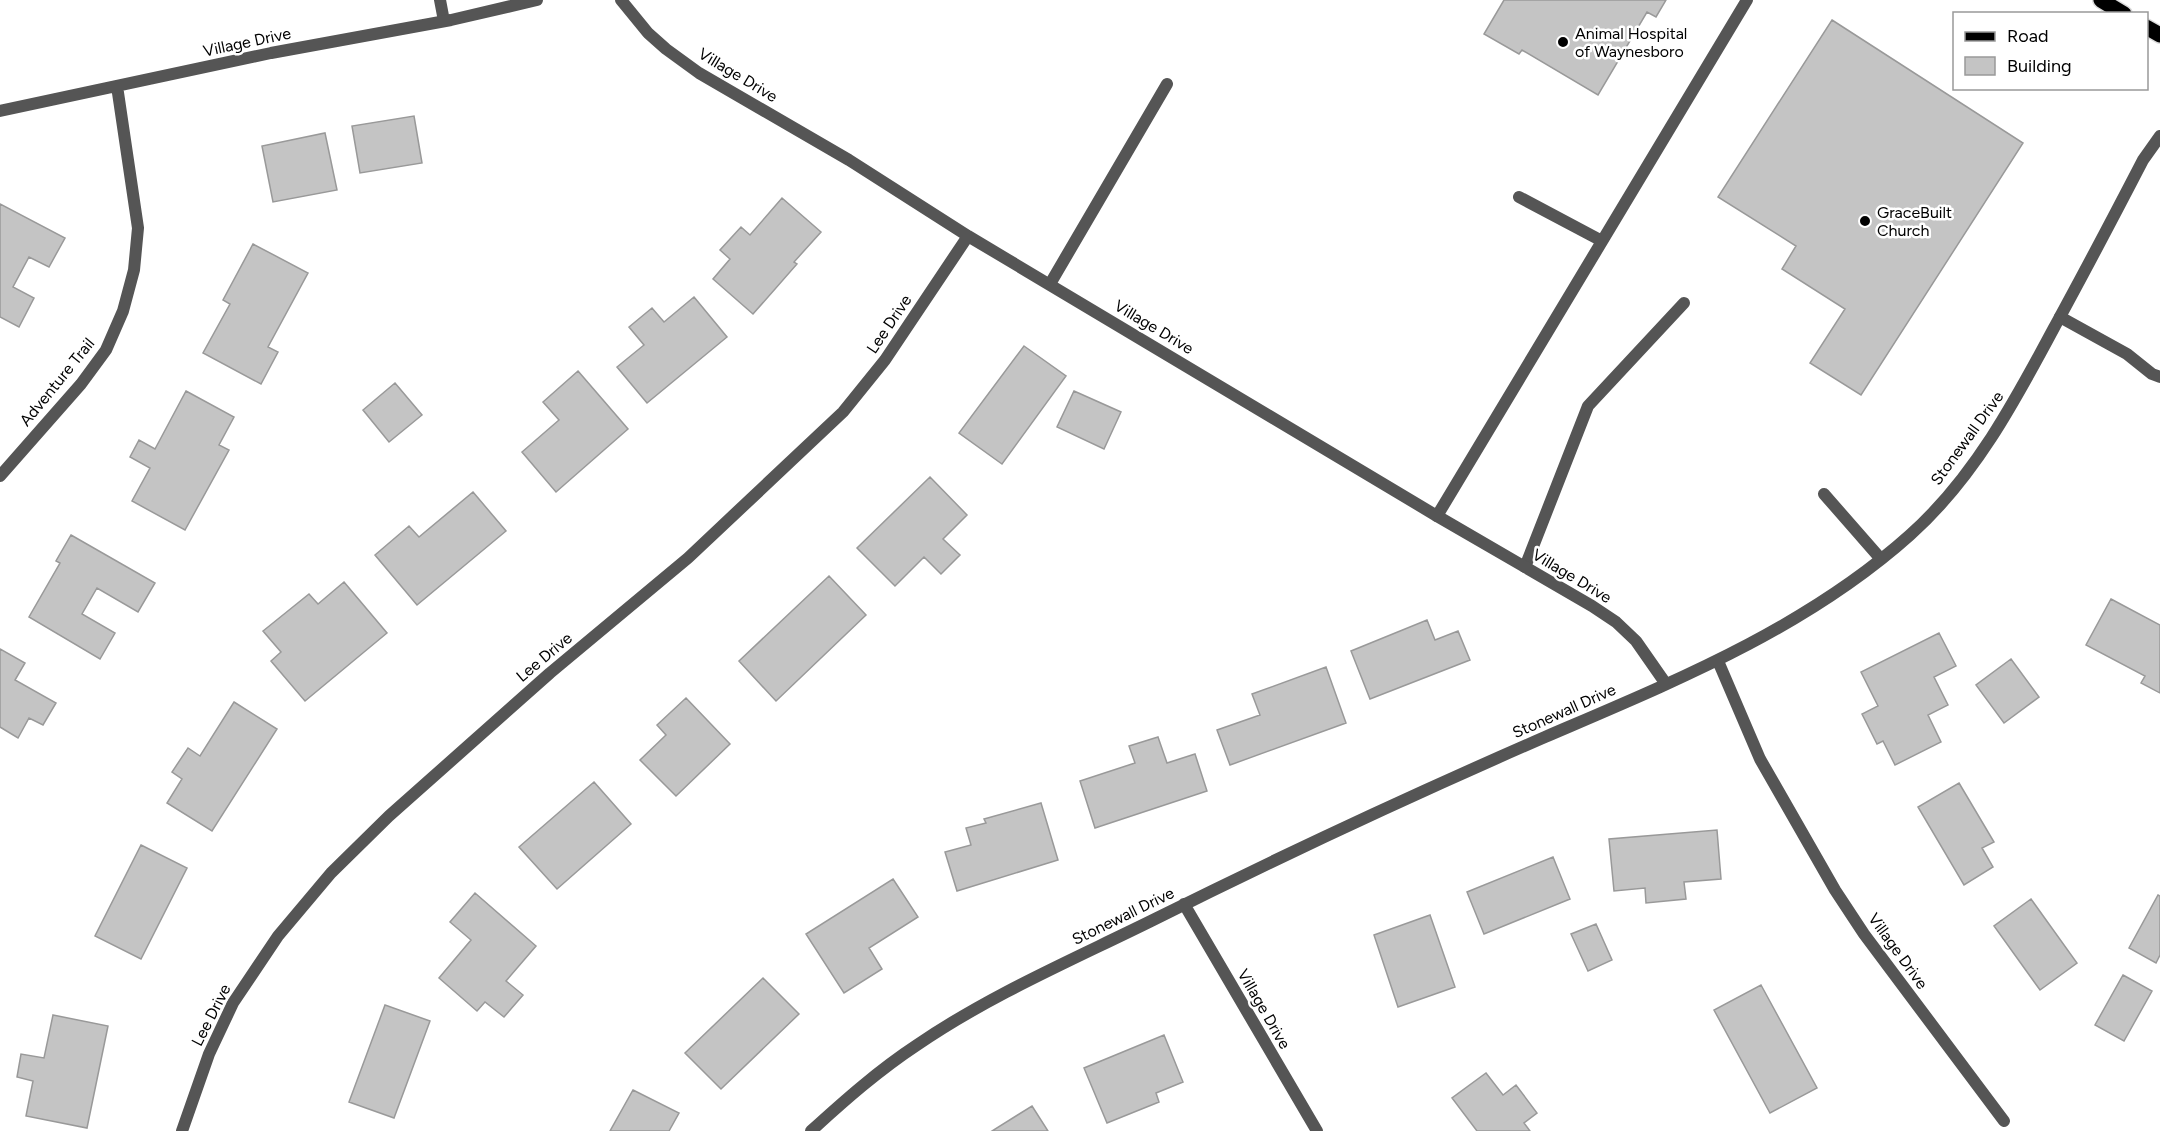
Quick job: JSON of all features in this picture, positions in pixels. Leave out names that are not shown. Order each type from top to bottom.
[{"type":"main road","points":[[2101,0],[2121,12]]},
{"type":"street","points":[[440,0],[444,21]]},
{"type":"street","name":"Village Drive","points":[[0,111],[271,53],[444,21],[537,0]]},
{"type":"street","name":"Village Drive","points":[[621,0],[654,38],[699,73],[849,160],[969,236],[1592,606],[1616,622],[1636,641],[1666,684]]},
{"type":"street","points":[[1437,516],[1747,0]]},
{"type":"street","points":[[1050,284],[1167,84]]},
{"type":"street","name":"Adventure Trail","points":[[0,476],[81,384],[106,350],[123,311],[134,270],[138,228],[117,86]]},
{"type":"street","name":"Stonewall Drive","points":[[811,1131],[852,1094],[917,1045],[986,1002],[1184,904],[1413,795],[1718,661],[1797,617],[1880,558],[1911,534],[1960,482],[2010,411],[2143,160],[2160,136]]},
{"type":"street","points":[[1520,197],[1602,241]]},
{"type":"street","name":"Lee Drive","points":[[182,1131],[209,1054],[234,1003],[278,936],[331,873],[389,816],[550,673],[688,558],[843,412],[885,360],[969,236]]},
{"type":"street","points":[[1525,567],[1588,406],[1684,303]]},
{"type":"street","points":[[2060,317],[2127,354],[2152,374],[2160,377]]},
{"type":"street","points":[[1824,494],[1880,558]]},
{"type":"street","name":"Village Drive","points":[[1718,661],[1760,759],[1835,890],[1864,934],[2004,1120]]},
{"type":"street","name":"Village Drive","points":[[1184,904],[1317,1131]]},
{"type":"building","name":"Animal Hospital of Waynesboro","points":[[1504,0],[1666,0],[1656,17],[1647,12],[1598,95],[1522,50],[1519,54],[1484,34]]},
{"type":"building","name":"GraceBuilt Church","points":[[1832,20],[2023,143],[1861,395],[1810,363],[1845,309],[1782,269],[1796,246],[1718,197]]},
{"type":"building","points":[[414,116],[422,163],[360,173],[352,126]]},
{"type":"building","points":[[325,133],[337,190],[273,202],[262,146]]},
{"type":"building","points":[[782,198],[821,232],[794,262],[797,264],[753,314],[713,279],[730,259],[720,250],[741,227],[750,235]]},
{"type":"building","points":[[0,204],[65,238],[49,267],[29,257],[13,287],[34,298],[19,327],[0,317]]},
{"type":"building","points":[[253,244],[308,273],[268,347],[278,352],[261,384],[203,353],[230,304],[223,300]]},
{"type":"building","points":[[694,297],[727,337],[647,403],[617,367],[644,345],[629,327],[652,308],[664,322]]},
{"type":"building","points":[[1024,346],[1066,376],[1002,464],[959,433]]},
{"type":"building","points":[[578,371],[628,429],[556,492],[522,452],[559,420],[543,402]]},
{"type":"building","points":[[395,383],[422,415],[389,442],[363,410]]},
{"type":"building","points":[[186,391],[234,417],[219,445],[229,450],[185,530],[132,501],[150,468],[130,457],[139,440],[155,449]]},
{"type":"building","points":[[1074,391],[1121,412],[1104,449],[1057,427]]},
{"type":"building","points":[[930,477],[967,515],[943,539],[960,555],[941,574],[924,557],[895,586],[857,548]]},
{"type":"building","points":[[473,492],[506,531],[417,605],[375,555],[409,526],[419,537]]},
{"type":"building","points":[[71,535],[155,583],[138,612],[97,588],[82,614],[115,633],[100,659],[29,617],[60,563],[56,561]]},
{"type":"building","points":[[829,576],[866,615],[776,701],[739,661]]},
{"type":"building","points":[[344,582],[387,633],[305,701],[271,661],[281,652],[263,631],[309,594],[318,604]]},
{"type":"building","points":[[2111,599],[2160,625],[2160,693],[2141,683],[2145,676],[2086,645]]},
{"type":"building","points":[[1427,620],[1435,640],[1458,631],[1470,660],[1370,699],[1351,651]]},
{"type":"building","points":[[1939,633],[1956,666],[1934,677],[1948,705],[1928,715],[1941,742],[1895,765],[1883,741],[1877,744],[1862,714],[1878,706],[1861,672]]},
{"type":"building","points":[[0,649],[25,663],[15,680],[56,703],[43,725],[29,718],[18,738],[0,727]]},
{"type":"building","points":[[2011,659],[2039,697],[2004,723],[1976,685]]},
{"type":"building","points":[[1326,667],[1346,723],[1230,765],[1217,730],[1260,715],[1252,694]]},
{"type":"building","points":[[686,698],[730,744],[676,796],[640,760],[666,735],[657,725]]},
{"type":"building","points":[[234,702],[277,729],[212,831],[167,803],[182,779],[172,772],[188,748],[200,756]]},
{"type":"building","points":[[1158,737],[1167,763],[1195,754],[1207,791],[1095,828],[1080,781],[1135,763],[1129,746]]},
{"type":"building","points":[[594,782],[631,824],[557,889],[519,847]]},
{"type":"building","points":[[1959,783],[1994,842],[1982,848],[1993,867],[1964,885],[1918,807]]},
{"type":"building","points":[[1041,803],[1058,860],[957,891],[945,852],[971,845],[966,828],[986,823],[984,819]]},
{"type":"building","points":[[1717,830],[1721,879],[1684,882],[1686,899],[1646,903],[1645,888],[1614,891],[1609,839]]},
{"type":"building","points":[[141,845],[187,868],[141,959],[95,936]]},
{"type":"building","points":[[1553,857],[1570,899],[1484,934],[1467,892]]},
{"type":"building","points":[[893,879],[918,917],[869,948],[882,969],[844,993],[806,934]]},
{"type":"building","points":[[475,893],[536,946],[506,981],[523,995],[504,1017],[485,1002],[477,1011],[439,978],[471,940],[450,922]]},
{"type":"building","points":[[2158,895],[2160,896],[2160,955],[2156,963],[2129,948]]},
{"type":"building","points":[[2031,899],[2077,963],[2040,990],[1994,926]]},
{"type":"building","points":[[1430,915],[1455,987],[1398,1007],[1374,935]]},
{"type":"building","points":[[1596,924],[1612,960],[1588,971],[1571,934]]},
{"type":"building","points":[[2123,975],[2152,991],[2124,1041],[2095,1025]]},
{"type":"building","points":[[763,978],[799,1014],[721,1089],[685,1053]]},
{"type":"building","points":[[1761,985],[1817,1088],[1770,1113],[1714,1010]]},
{"type":"building","points":[[385,1005],[430,1021],[394,1118],[349,1102]]},
{"type":"building","points":[[53,1015],[108,1026],[87,1128],[26,1116],[33,1081],[17,1077],[21,1054],[44,1058]]},
{"type":"building","points":[[1164,1035],[1183,1082],[1156,1093],[1159,1102],[1107,1123],[1084,1068]]},
{"type":"building","points":[[1486,1073],[1503,1095],[1516,1085],[1537,1113],[1524,1123],[1530,1131],[1477,1131],[1452,1098]]},
{"type":"building","points":[[633,1090],[679,1113],[669,1131],[610,1131]]},
{"type":"building","points":[[1032,1106],[1048,1131],[992,1131]]},
{"type":"place","name":"Animal Hospital of Waynesboro","points":[[1563,42]]},
{"type":"place","name":"GraceBuilt Church","points":[[1865,221]]}]
